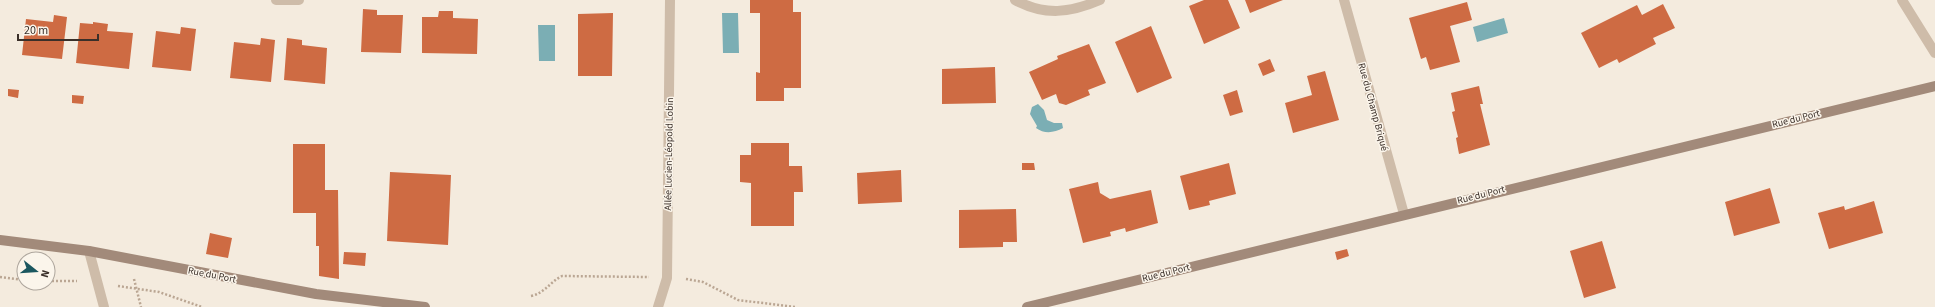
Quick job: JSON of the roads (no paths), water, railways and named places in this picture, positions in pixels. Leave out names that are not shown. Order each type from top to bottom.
[{"type":"street","points":[[276,0],[299,0]]},
{"type":"street","name":"Allée Lucien-Léopold Lobin","points":[[658,307],[668,278],[670,0]]},
{"type":"street","points":[[1015,0],[1025,5],[1053,12],[1070,11],[1100,0]]},
{"type":"street","name":"Rue du Champ Briqué","points":[[1344,0],[1404,214]]},
{"type":"street","points":[[1902,0],[1935,53]]},
{"type":"street","name":"Rue du Port","points":[[1027,307],[1404,214],[1935,86]]},
{"type":"street","name":"Rue du Port","points":[[0,240],[89,251],[316,294],[425,307]]},
{"type":"street","points":[[89,251],[104,307]]},
{"type":"water","points":[[722,13],[738,13],[739,53],[723,53]]},
{"type":"water","points":[[1504,18],[1508,33],[1477,42],[1473,27]]},
{"type":"water","points":[[538,25],[555,25],[555,61],[539,61]]},
{"type":"water","points":[[1038,104],[1044,110],[1047,120],[1054,123],[1062,123],[1063,128],[1049,132],[1036,128],[1037,126],[1030,114],[1032,107]]}]
